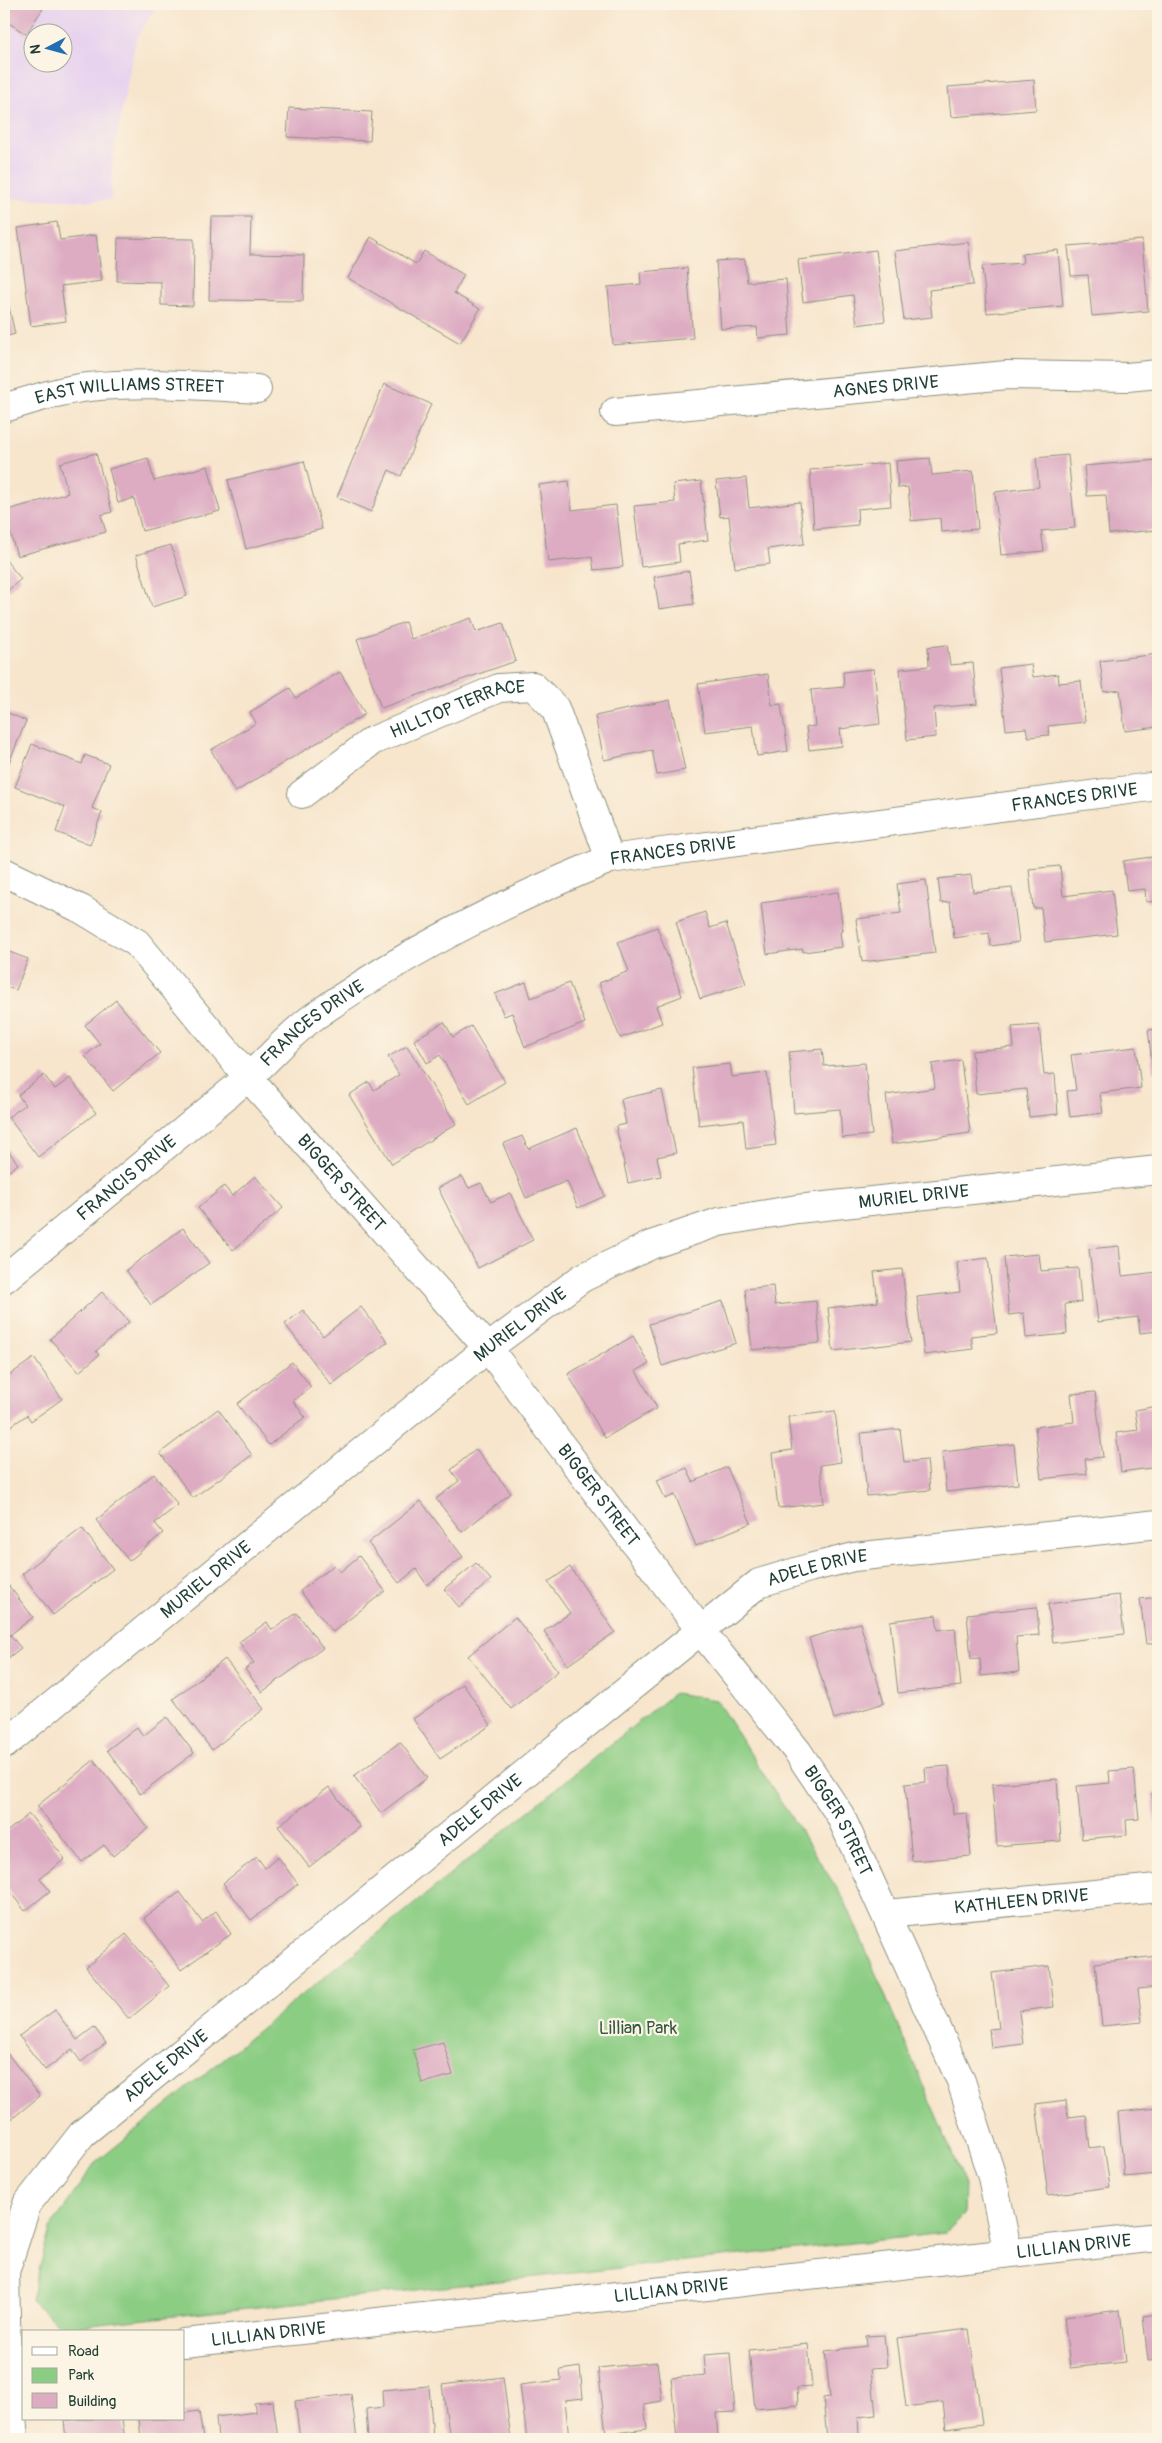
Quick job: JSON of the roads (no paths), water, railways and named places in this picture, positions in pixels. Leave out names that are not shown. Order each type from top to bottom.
[{"type":"street","name":"AGNES DRIVE","points":[[615,412],[1007,374],[1126,377],[1158,374]]},
{"type":"street","name":"EAST WILLIAMS STREET","points":[[4,408],[36,398],[88,387],[170,385],[257,389]]},
{"type":"street","name":"HILLTOP TERRACE","points":[[302,794],[372,741],[499,688],[533,686],[555,708],[610,859]]},
{"type":"street","name":"FRANCES DRIVE","points":[[248,1077],[313,1017],[374,978],[448,935],[533,890],[610,859],[1158,786]]},
{"type":"street","name":"BIGGER STREET","points":[[4,872],[81,909],[136,943],[248,1077],[488,1348],[701,1630],[798,1752],[840,1815],[961,2081],[992,2177],[1008,2253]]},
{"type":"street","name":"FRANCIS DRIVE","points":[[4,1279],[248,1077]]},
{"type":"street","name":"MURIEL DRIVE","points":[[4,1745],[488,1348],[582,1278],[651,1245],[719,1222],[797,1209],[1158,1170]]},
{"type":"street","name":"ADELE DRIVE","points":[[14,2439],[5,2272],[27,2204],[82,2134],[759,1583],[854,1557],[1158,1524]]},
{"type":"street","name":"KATHLEEN DRIVE","points":[[886,1914],[1158,1888]]},
{"type":"street","name":"LILLIAN DRIVE","points":[[185,2342],[1158,2237]]},
{"type":"park label","name":"Lillian Park","points":[[638,2028]]}]
